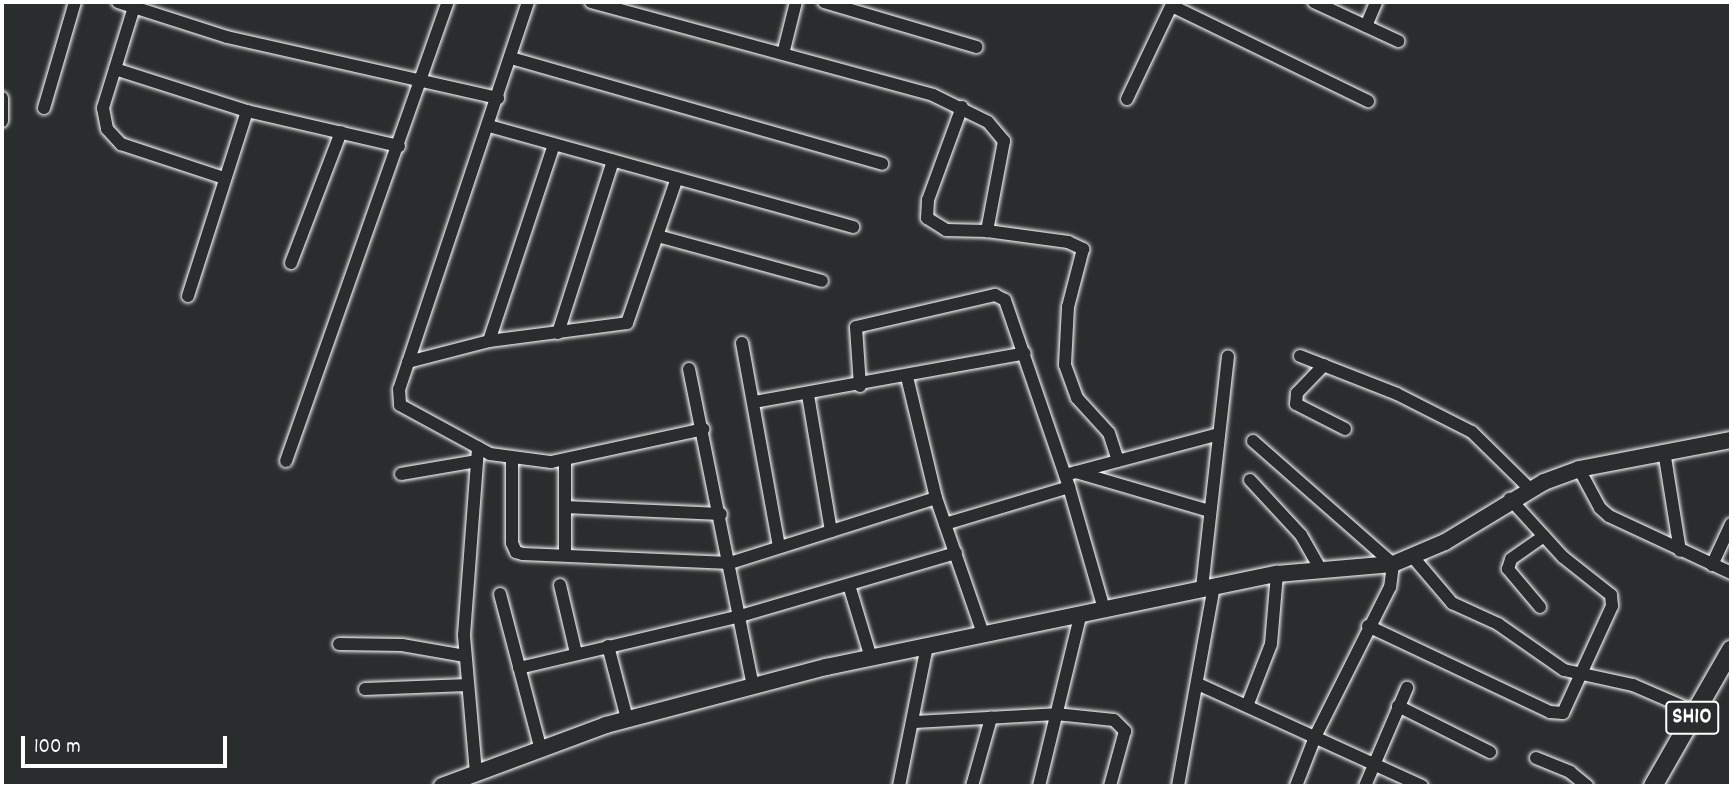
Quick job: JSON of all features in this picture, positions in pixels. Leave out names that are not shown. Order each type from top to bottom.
[{"type":"main road","points":[[442,786],[540,747],[627,719],[871,658],[1277,574],[1393,564],[1444,542],[1510,499],[1579,469],[1731,440]]},
{"type":"main road","name":"SH10","points":[[1653,786],[1731,650]]},
{"type":"street","points":[[44,108],[75,2]]},
{"type":"street","points":[[118,2],[227,37],[498,98]]},
{"type":"street","points":[[286,461],[422,82],[448,2]]},
{"type":"street","points":[[478,455],[456,437],[408,412],[398,398],[528,2]]},
{"type":"street","points":[[591,2],[783,54],[962,107],[988,122],[1004,141],[987,231]]},
{"type":"street","points":[[783,54],[796,2]]},
{"type":"street","points":[[824,2],[977,47]]},
{"type":"street","points":[[1314,2],[1398,41]]},
{"type":"street","points":[[1366,26],[1376,2]]},
{"type":"street","points":[[1127,100],[1173,4],[1368,101]]},
{"type":"street","points":[[134,7],[103,108],[112,138],[225,178]]},
{"type":"street","points":[[510,58],[882,164]]},
{"type":"street","points":[[115,69],[247,111],[399,146]]},
{"type":"street","points":[[2,98],[2,121]]},
{"type":"street","points":[[962,107],[928,200],[927,218],[946,230],[987,231],[1077,245],[1084,255],[1068,307],[1064,347],[1068,383],[1102,423],[1118,461]]},
{"type":"street","points":[[188,296],[247,111]]},
{"type":"street","points":[[489,126],[853,228]]},
{"type":"street","points":[[291,263],[341,132]]},
{"type":"street","points":[[489,341],[554,144]]},
{"type":"street","points":[[558,333],[612,160]]},
{"type":"street","points":[[408,362],[489,341],[627,323],[677,178]]},
{"type":"street","points":[[658,236],[822,281]]},
{"type":"street","points":[[860,386],[856,327],[995,295],[1008,304],[1070,478],[1104,609]]},
{"type":"street","points":[[742,343],[779,547]]},
{"type":"street","points":[[754,402],[860,386],[1025,354]]},
{"type":"street","points":[[1178,786],[1198,684],[1208,587],[1209,512],[1228,356]]},
{"type":"street","points":[[1300,356],[1397,394],[1472,432],[1530,489]]},
{"type":"street","points":[[1324,365],[1297,394],[1296,404],[1345,429]]},
{"type":"street","points":[[689,369],[721,514],[753,686]]},
{"type":"street","points":[[907,377],[936,498],[983,634]]},
{"type":"street","points":[[808,395],[831,531]]},
{"type":"street","points":[[401,474],[478,455],[565,462],[703,429]]},
{"type":"street","points":[[945,524],[1118,461],[1219,434]]},
{"type":"street","points":[[1253,441],[1393,564],[1390,587],[1368,626],[1315,737],[1296,786]]},
{"type":"street","points":[[1664,452],[1680,551]]},
{"type":"street","points":[[476,773],[465,656],[464,603],[478,455]]},
{"type":"street","points":[[512,459],[513,549],[523,554],[730,563],[936,498]]},
{"type":"street","points":[[565,462],[565,555]]},
{"type":"street","points":[[1579,469],[1600,508],[1609,516],[1731,573]]},
{"type":"street","points":[[1070,478],[1209,512]]},
{"type":"street","points":[[1250,480],[1301,535],[1321,570]]},
{"type":"street","points":[[1368,626],[1558,715],[1567,709],[1612,606],[1611,596],[1544,536],[1510,499]]},
{"type":"street","points":[[565,507],[721,514]]},
{"type":"street","points":[[1713,565],[1731,524]]},
{"type":"street","points":[[1540,607],[1508,569],[1511,559],[1544,536]]},
{"type":"street","points":[[519,668],[740,616],[956,554]]},
{"type":"street","points":[[1412,556],[1452,603],[1498,624],[1549,661],[1580,676],[1633,685],[1695,712]]},
{"type":"street","points":[[1247,706],[1271,644],[1277,574]]},
{"type":"street","points":[[560,585],[576,653]]},
{"type":"street","points":[[849,585],[871,658]]},
{"type":"street","points":[[500,594],[540,747]]},
{"type":"street","points":[[1039,786],[1081,613]]},
{"type":"street","points":[[339,644],[402,645],[465,656]]},
{"type":"street","points":[[608,646],[627,719]]},
{"type":"street","points":[[899,786],[915,722],[927,646]]},
{"type":"street","points":[[1198,684],[1422,786]]},
{"type":"street","points":[[365,689],[468,685]]},
{"type":"street","points":[[1365,786],[1407,688]]},
{"type":"street","points":[[1398,706],[1490,752]]},
{"type":"street","points":[[915,722],[1056,715],[1114,720],[1124,726],[1110,786]]},
{"type":"street","points":[[972,786],[991,718]]},
{"type":"street","points":[[1536,758],[1570,772],[1587,786]]}]
